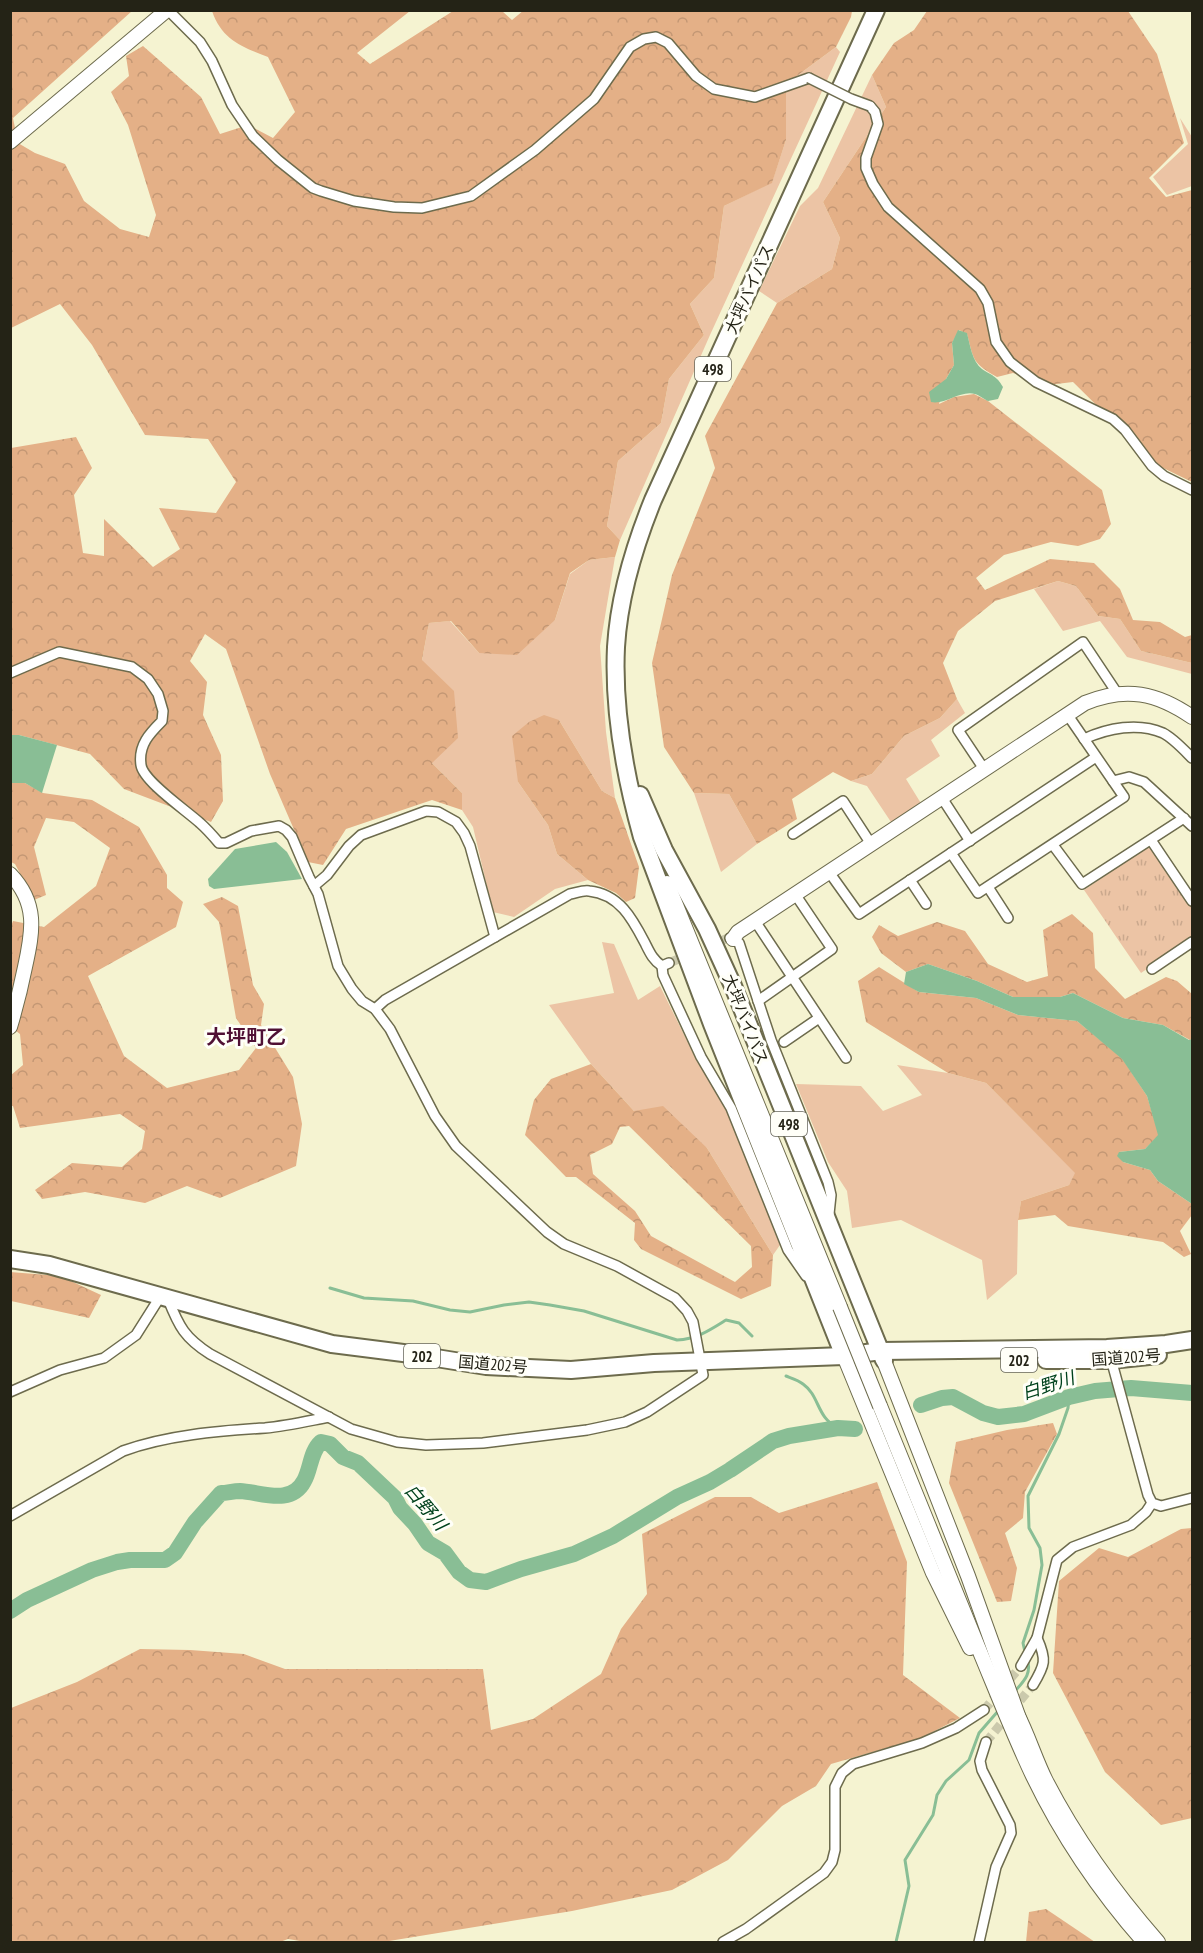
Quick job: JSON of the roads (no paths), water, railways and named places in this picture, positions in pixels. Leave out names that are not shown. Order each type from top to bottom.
[{"type":"highway","name":"大坪バイパス","points":[[844,1356],[712,1024],[648,855],[634,809],[623,744],[616,677],[616,645],[625,585],[642,528],[876,10]]},
{"type":"highway","name":"大坪バイパス","points":[[616,677],[626,743],[642,799],[664,850],[725,966],[882,1356]]},
{"type":"highway","name":"国道202号","points":[[10,1259],[49,1265],[332,1344],[486,1366],[571,1370],[654,1363],[844,1356],[1109,1354],[1192,1351]]},
{"type":"highway","name":"国道202号","points":[[1109,1354],[1192,1340]]},
{"type":"street","points":[[10,142],[168,10],[197,40],[212,61],[237,112],[253,136],[278,160],[321,191],[354,201],[394,207],[422,208],[471,196],[535,150],[594,99],[630,47],[644,39],[656,37],[668,43],[696,76],[714,89],[755,97],[809,78],[870,106],[878,124],[866,158],[866,168],[873,184],[888,207],[980,289],[988,303],[996,342],[1010,363],[1036,382],[1113,419],[1125,430],[1152,466],[1164,476],[1192,490]]},
{"type":"street","points":[[984,769],[958,730],[1083,642],[1117,693]]},
{"type":"street","points":[[10,673],[59,652],[132,667],[148,679],[158,694],[163,711],[162,721],[144,741],[141,752],[141,767],[153,783],[202,825],[219,843],[226,843],[250,831],[279,826],[286,830],[292,837],[318,894],[338,966],[352,989],[375,1009],[390,1029],[435,1116],[456,1146],[547,1232],[564,1244],[618,1266],[675,1298],[693,1322],[703,1375],[647,1412],[625,1422],[587,1430],[483,1443],[426,1445],[377,1437],[351,1429],[243,1373],[191,1341],[164,1298],[136,1335],[104,1358],[60,1370],[10,1392]]},
{"type":"street","points":[[828,1220],[831,1195],[828,1182],[771,1040],[739,943],[730,938],[1085,703],[1101,696],[1117,693],[1138,694],[1172,705],[1192,717]]},
{"type":"street","points":[[951,854],[978,894],[1124,797],[1067,714]]},
{"type":"street","points":[[1084,739],[1114,728],[1144,728],[1164,734],[1192,755]]},
{"type":"street","points":[[623,744],[649,836],[1018,1743],[1033,1777],[1059,1823],[1104,1892],[1144,1942]]},
{"type":"street","points":[[829,872],[859,914],[1096,757]]},
{"type":"street","points":[[1113,781],[1129,777],[1144,782],[1192,826]]},
{"type":"street","points":[[942,798],[970,841]]},
{"type":"street","points":[[793,834],[843,801],[871,844]]},
{"type":"street","points":[[314,886],[327,875],[349,846],[361,835],[426,811],[438,812],[456,822],[467,840],[495,937]]},
{"type":"street","points":[[1053,845],[1082,884],[1184,818]]},
{"type":"street","points":[[1151,840],[1192,901]]},
{"type":"street","points":[[10,874],[20,885],[28,900],[32,928],[24,973],[10,1027]]},
{"type":"street","points":[[910,880],[926,904]]},
{"type":"street","points":[[988,887],[1008,918]]},
{"type":"street","points":[[375,1009],[386,1000],[570,894],[588,891],[606,896],[622,906],[632,918],[655,962],[665,964],[663,975],[701,1058],[731,1108],[788,1250],[821,1297]]},
{"type":"street","points":[[758,1001],[832,949],[795,894]]},
{"type":"street","points":[[755,921],[846,1058]]},
{"type":"street","points":[[1152,969],[1192,942]]},
{"type":"street","points":[[784,1042],[819,1018]]},
{"type":"street","points":[[1109,1354],[1152,1503],[1161,1506],[1192,1498]]},
{"type":"street","points":[[844,1356],[933,1573],[1018,1743]]},
{"type":"street","points":[[882,1356],[968,1576],[1020,1721],[1045,1778],[1077,1834],[1109,1882],[1158,1942]]},
{"type":"street","points":[[10,1516],[123,1451],[140,1445],[329,1417]]},
{"type":"street","points":[[1021,1666],[1036,1638],[1057,1560],[1073,1547],[1131,1526],[1152,1503]]},
{"type":"street","points":[[972,1633],[1020,1721]]},
{"type":"street","points":[[1033,1685],[1044,1667],[1043,1651],[1036,1638]]},
{"type":"street","points":[[723,1942],[746,1929],[824,1873],[832,1862],[835,1850],[835,1787],[842,1773],[853,1764],[930,1739],[956,1728],[984,1710]]},
{"type":"street","points":[[980,1942],[996,1867],[1011,1833],[1010,1825],[982,1770],[980,1761],[986,1742]]},
{"type":"waterway","points":[[330,1288],[364,1298],[413,1301],[450,1310],[470,1312],[529,1302],[550,1305],[584,1311],[677,1340],[697,1336],[726,1320],[739,1323],[752,1336]]},
{"type":"waterway","points":[[786,1376],[799,1381],[808,1389],[826,1418],[838,1428]]},
{"type":"waterway","name":"白野川","points":[[921,1405],[953,1397],[983,1413],[998,1417],[1024,1414],[1069,1397],[1095,1391],[1131,1388],[1192,1393]]},
{"type":"waterway","points":[[1025,1652],[1023,1643],[1034,1610],[1042,1565],[1040,1548],[1029,1528],[1028,1496],[1059,1434],[1068,1408],[1069,1397]]},
{"type":"waterway","name":"白野川","points":[[10,1611],[27,1600],[92,1570],[130,1560],[165,1560],[175,1553],[195,1522],[221,1493],[240,1491],[275,1496],[291,1493],[298,1489],[304,1481],[317,1446],[321,1442],[330,1444],[343,1457],[358,1463],[395,1498],[400,1508],[428,1543],[445,1553],[459,1572],[470,1580],[486,1582],[574,1554],[613,1536],[677,1497],[710,1482],[773,1441],[838,1428],[855,1429]]},
{"type":"waterway","points":[[1015,1691],[1025,1680],[1028,1672],[1027,1658]]},
{"type":"waterway","points":[[896,1942],[909,1886],[905,1860],[933,1815],[937,1795],[946,1781],[969,1760],[979,1733],[999,1710]]},
{"type":"tunnel","points":[[669,963],[728,938]]},
{"type":"tunnel","points":[[984,1710],[1021,1666]]},
{"type":"tunnel","points":[[986,1742],[1033,1685]]},
{"type":"district","name":"大坪町乙","points":[[246,1037]]}]
